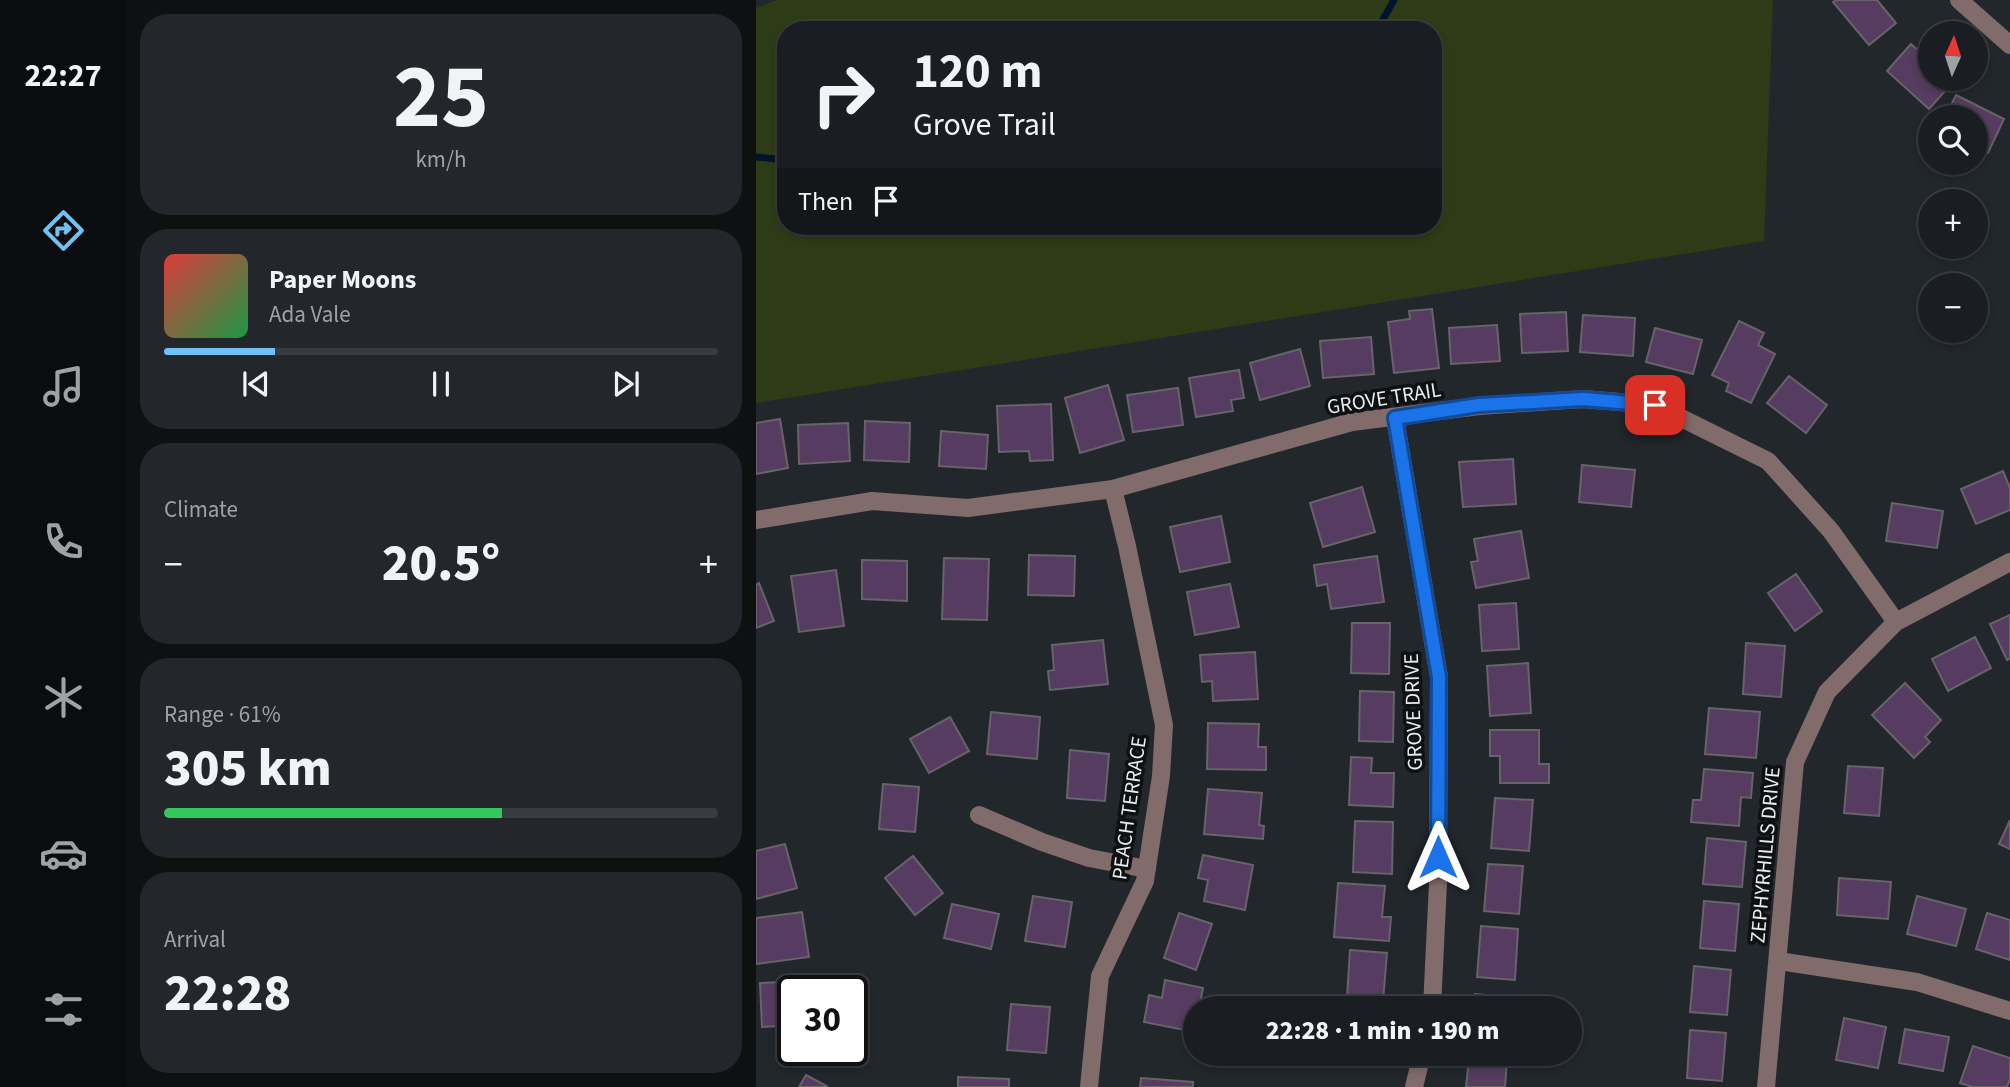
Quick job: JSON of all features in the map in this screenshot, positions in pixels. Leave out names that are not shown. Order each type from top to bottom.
[{"type":"street","points":[[1959,0],[2010,45]]},
{"type":"street","name":"GROVE TRAIL","points":[[756,520],[872,501],[968,508],[1112,489],[1352,422],[1479,405],[1583,399],[1655,405],[1768,461],[1831,531],[1896,622]]},
{"type":"street","name":"GROVE DRIVE","points":[[1395,418],[1439,677],[1438,883],[1433,996]]},
{"type":"street","name":"PEACH TERRACE","points":[[1089,1087],[1101,976],[1145,881],[1161,776],[1164,725],[1127,546],[1112,489]]},
{"type":"street","name":"ZEPHYRHILLS DRIVE","points":[[1766,1087],[1796,762],[1827,692],[1896,622],[2010,562]]},
{"type":"street","points":[[979,815],[1042,842],[1089,858],[1147,869]]},
{"type":"street","points":[[1779,961],[1917,982],[2010,1011]]},
{"type":"street","points":[[1414,1087],[1419,1066]]},
{"type":"green space","points":[[777,0],[1773,0],[1764,241],[756,403],[756,8]]},
{"type":"building","points":[[1877,0],[1896,23],[1869,45],[1833,2]]},
{"type":"building","points":[[1911,44],[1918,50],[1918,91],[1945,91],[1933,105],[1925,105],[1887,71]]},
{"type":"building","points":[[1956,95],[1976,105],[1951,105]]},
{"type":"building","points":[[1988,111],[2004,119],[1988,153]]},
{"type":"building","points":[[1432,309],[1439,368],[1394,373],[1388,322],[1410,319],[1409,311]]},
{"type":"building","points":[[1566,312],[1568,351],[1522,353],[1520,314]]},
{"type":"building","points":[[1583,315],[1635,318],[1633,356],[1580,352]]},
{"type":"building","points":[[1739,321],[1764,333],[1758,345],[1775,354],[1751,403],[1726,391],[1729,383],[1712,375]]},
{"type":"building","points":[[1497,325],[1500,361],[1451,364],[1449,328]]},
{"type":"building","points":[[1655,328],[1702,340],[1693,374],[1646,362]]},
{"type":"building","points":[[1371,337],[1374,374],[1323,378],[1320,341]]},
{"type":"building","points":[[1300,349],[1310,386],[1260,400],[1250,363]]},
{"type":"building","points":[[1239,370],[1244,398],[1231,400],[1233,411],[1196,417],[1189,378]]},
{"type":"building","points":[[1789,376],[1827,405],[1806,433],[1767,403]]},
{"type":"building","points":[[1108,385],[1124,440],[1080,453],[1065,398]]},
{"type":"building","points":[[1178,388],[1183,425],[1133,432],[1127,395]]},
{"type":"building","points":[[1051,404],[1053,460],[1030,461],[1029,451],[999,452],[997,406]]},
{"type":"building","points":[[780,419],[788,468],[756,474],[756,423]]},
{"type":"building","points":[[865,421],[910,423],[909,462],[864,460]]},
{"type":"building","points":[[848,423],[850,461],[799,464],[798,425]]},
{"type":"building","points":[[941,431],[988,435],[986,469],[939,466]]},
{"type":"building","points":[[1513,459],[1516,504],[1463,507],[1459,462]]},
{"type":"building","points":[[1582,465],[1635,470],[1631,507],[1579,502]]},
{"type":"building","points":[[2003,471],[2010,488],[2010,510],[1976,524],[1961,489]]},
{"type":"building","points":[[1362,487],[1375,532],[1323,547],[1310,503]]},
{"type":"building","points":[[1892,503],[1943,511],[1937,548],[1886,541]]},
{"type":"building","points":[[1221,516],[1230,562],[1180,572],[1170,527]]},
{"type":"building","points":[[1521,531],[1529,578],[1476,588],[1471,562],[1478,561],[1474,539]]},
{"type":"building","points":[[1029,555],[1075,556],[1074,596],[1028,595]]},
{"type":"building","points":[[1377,556],[1384,602],[1331,609],[1327,584],[1317,586],[1314,565]]},
{"type":"building","points":[[944,558],[989,559],[987,620],[942,619]]},
{"type":"building","points":[[862,560],[907,561],[907,601],[862,599]]},
{"type":"building","points":[[836,570],[844,626],[799,632],[791,576]]},
{"type":"building","points":[[1796,574],[1822,611],[1795,631],[1768,593]]},
{"type":"building","points":[[759,583],[774,621],[756,628],[756,585]]},
{"type":"building","points":[[1230,584],[1239,627],[1195,635],[1187,592]]},
{"type":"building","points":[[1516,603],[1519,649],[1482,651],[1479,605]]},
{"type":"building","points":[[2010,615],[2010,659],[2007,660],[1990,624]]},
{"type":"building","points":[[1352,623],[1390,623],[1389,674],[1351,673]]},
{"type":"building","points":[[1975,637],[1991,668],[1948,691],[1932,659]]},
{"type":"building","points":[[1103,640],[1108,684],[1050,690],[1048,671],[1054,670],[1052,645]]},
{"type":"building","points":[[1746,643],[1785,646],[1781,697],[1743,694]]},
{"type":"building","points":[[1255,652],[1258,699],[1213,701],[1212,681],[1202,682],[1200,655]]},
{"type":"building","points":[[1528,663],[1531,713],[1490,716],[1487,666]]},
{"type":"building","points":[[1905,683],[1941,720],[1925,737],[1930,742],[1914,758],[1872,715]]},
{"type":"building","points":[[1360,691],[1394,692],[1393,742],[1359,741]]},
{"type":"building","points":[[1709,708],[1760,712],[1756,758],[1705,754]]},
{"type":"building","points":[[991,712],[1040,717],[1037,759],[987,754]]},
{"type":"building","points":[[950,717],[969,751],[929,773],[910,739]]},
{"type":"building","points":[[1208,723],[1259,724],[1258,747],[1266,747],[1266,770],[1207,769]]},
{"type":"building","points":[[1490,730],[1539,730],[1539,764],[1549,764],[1549,783],[1500,783],[1500,756],[1490,756]]},
{"type":"building","points":[[1070,750],[1109,754],[1105,801],[1067,798]]},
{"type":"building","points":[[1351,757],[1372,758],[1371,773],[1394,773],[1393,807],[1349,805]]},
{"type":"building","points":[[1848,766],[1883,768],[1879,816],[1844,813]]},
{"type":"building","points":[[1704,769],[1753,773],[1751,798],[1741,797],[1739,826],[1691,822],[1693,800],[1701,800]]},
{"type":"building","points":[[883,784],[919,787],[915,832],[879,829]]},
{"type":"building","points":[[1208,789],[1262,793],[1259,825],[1264,826],[1263,839],[1204,834]]},
{"type":"building","points":[[1495,798],[1533,800],[1529,851],[1491,848]]},
{"type":"building","points":[[2010,820],[2010,849],[1999,844]]},
{"type":"building","points":[[1355,821],[1393,822],[1392,874],[1353,872]]},
{"type":"building","points":[[1707,838],[1746,842],[1742,887],[1703,884]]},
{"type":"building","points":[[785,844],[797,888],[756,899],[756,851]]},
{"type":"building","points":[[1203,855],[1253,865],[1245,910],[1204,901],[1208,880],[1198,878]]},
{"type":"building","points":[[913,856],[943,893],[915,915],[885,878]]},
{"type":"building","points":[[1488,864],[1523,866],[1519,914],[1484,911]]},
{"type":"building","points":[[1839,878],[1891,882],[1888,919],[1837,915]]},
{"type":"building","points":[[1338,883],[1385,886],[1382,917],[1391,917],[1389,941],[1334,937]]},
{"type":"building","points":[[1033,896],[1072,902],[1065,947],[1025,941]]},
{"type":"building","points":[[1917,896],[1966,909],[1956,946],[1907,934]]},
{"type":"building","points":[[1704,901],[1739,904],[1735,951],[1700,948]]},
{"type":"building","points":[[952,904],[999,914],[991,949],[944,938]]},
{"type":"building","points":[[802,912],[809,957],[756,964],[756,918]]},
{"type":"building","points":[[1179,913],[1212,924],[1196,970],[1164,958]]},
{"type":"building","points":[[1987,913],[2010,920],[2010,960],[1976,949]]},
{"type":"building","points":[[1481,926],[1518,929],[1515,980],[1477,977]]},
{"type":"building","points":[[1350,950],[1387,953],[1383,996],[1347,996]]},
{"type":"building","points":[[1694,966],[1731,970],[1727,1015],[1690,1012]]},
{"type":"building","points":[[1165,980],[1203,988],[1201,996],[1183,996],[1183,1030],[1144,1022],[1149,995],[1162,998]]},
{"type":"building","points":[[777,982],[777,1026],[762,1027],[760,983]]},
{"type":"building","points":[[1011,1004],[1050,1007],[1046,1053],[1007,1050]]},
{"type":"building","points":[[1844,1018],[1886,1027],[1878,1068],[1836,1060]]},
{"type":"building","points":[[1905,1029],[1949,1037],[1943,1071],[1899,1063]]},
{"type":"building","points":[[1690,1030],[1726,1033],[1722,1081],[1687,1078]]},
{"type":"building","points":[[1973,1046],[2010,1058],[2010,1079],[2007,1087],[1973,1087],[1960,1083]]},
{"type":"building","points":[[1468,1066],[1507,1066],[1505,1087],[1466,1087]]},
{"type":"building","points":[[806,1075],[828,1087],[799,1087]]},
{"type":"building","points":[[958,1077],[1009,1079],[1009,1087],[958,1087]]},
{"type":"building","points":[[1141,1078],[1193,1082],[1193,1087],[1140,1087]]},
{"type":"waterway","points":[[1382,21],[1394,0]]},
{"type":"waterway","points":[[756,157],[777,159]]},
{"type":"route","points":[[1438,857],[1439,677],[1395,418],[1479,405],[1583,399],[1655,405]]}]
